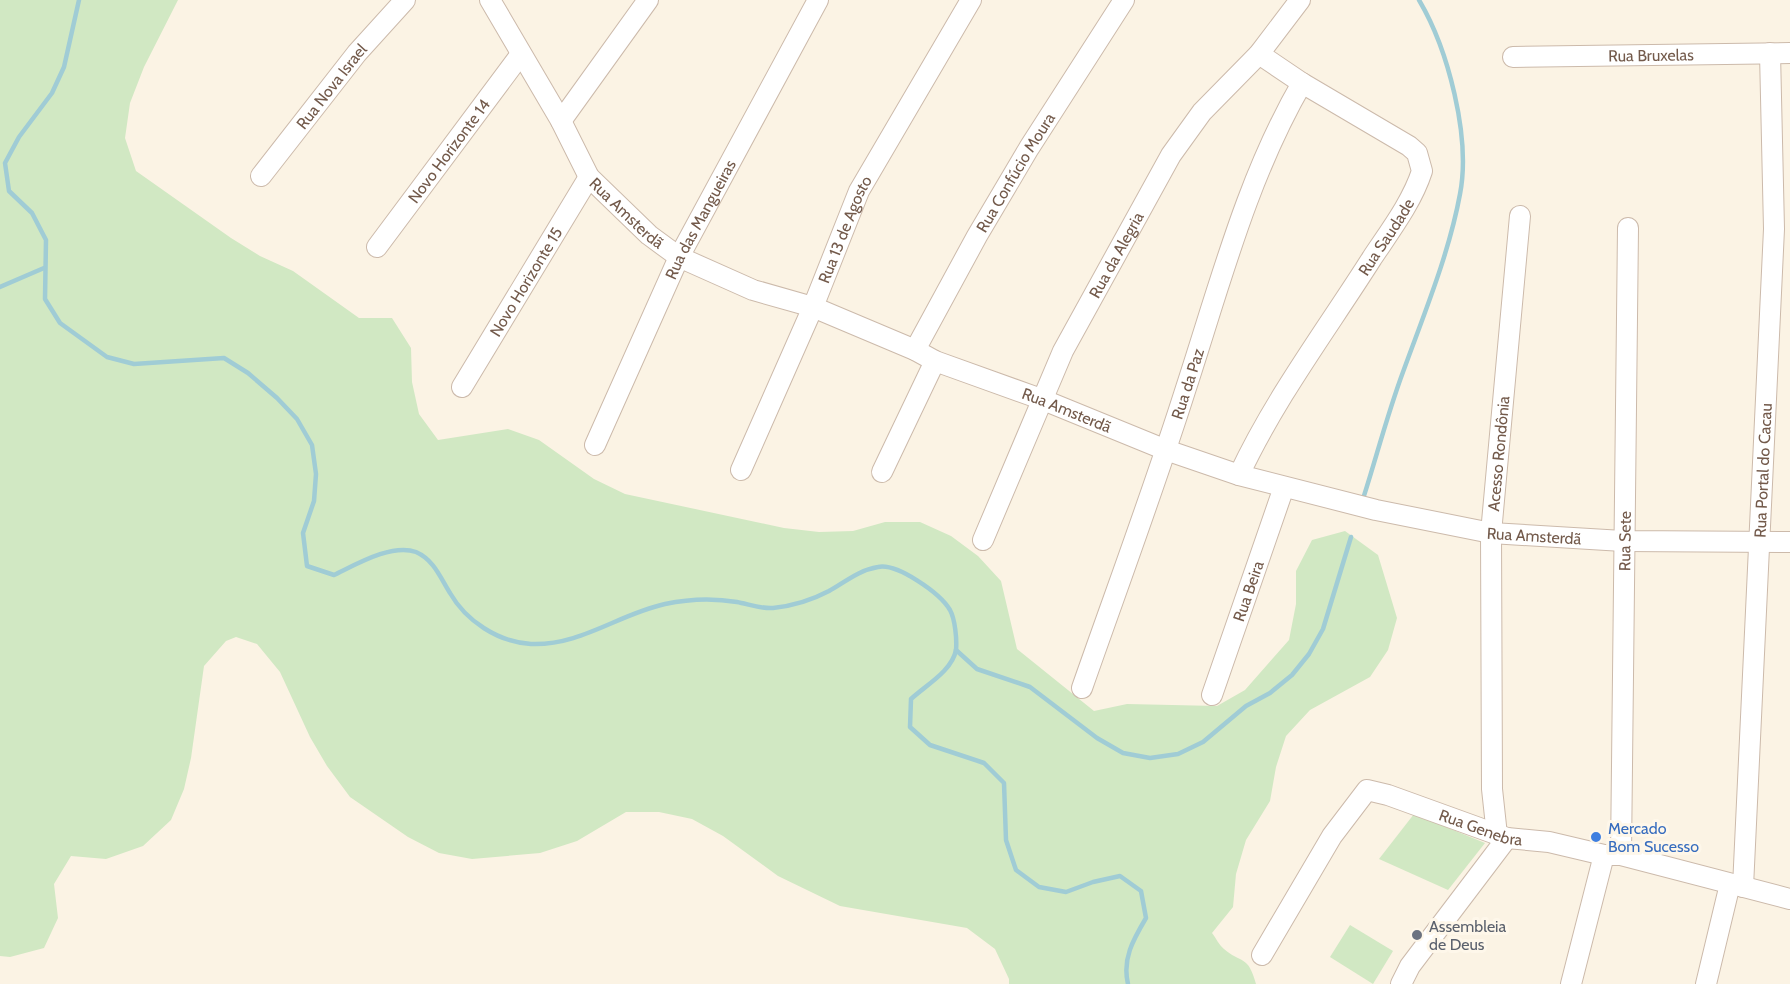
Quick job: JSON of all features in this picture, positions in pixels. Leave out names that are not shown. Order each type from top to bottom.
[{"type":"street","name":"Rua Nova Israel","points":[[261,176],[357,53],[405,0]]},
{"type":"street","name":"Rua Amsterdã","points":[[490,0],[561,121],[589,177],[649,235],[679,258],[753,290],[813,307],[915,350],[935,361],[1041,399],[1166,450],[1239,475],[1376,510],[1491,533],[1623,541],[1790,542]]},
{"type":"street","points":[[561,121],[648,0]]},
{"type":"street","name":"Rua das Mangueiras","points":[[595,445],[679,258],[818,0]]},
{"type":"street","name":"Rua 13 de Agosto","points":[[741,470],[813,307],[859,191],[970,0]]},
{"type":"street","name":"Rua Confúcio Moura","points":[[915,350],[976,236],[1023,158],[1125,0]]},
{"type":"street","name":"Rua da Alegria","points":[[984,540],[1041,399],[1089,301],[1171,155],[1202,112],[1258,54],[1300,0]]},
{"type":"street","name":"Rua Portal do Cacau","points":[[1706,984],[1736,885],[1760,543],[1774,229],[1770,53]]},
{"type":"street","name":"Rua Bruxelas","points":[[1513,57],[1790,53]]},
{"type":"street","name":"Novo Horizonte 14","points":[[377,247],[521,54]]},
{"type":"street","name":"Rua Saudade","points":[[1239,475],[1268,416],[1312,353],[1385,238],[1415,189],[1422,171],[1417,153],[1409,146],[1302,83],[1258,54]]},
{"type":"street","name":"Rua da Paz","points":[[1082,688],[1166,450],[1255,177],[1275,129],[1302,83]]},
{"type":"street","name":"Novo Horizonte 15","points":[[462,387],[589,177]]},
{"type":"street","name":"Acesso Rondônia","points":[[1502,837],[1492,789],[1491,533],[1520,216]]},
{"type":"street","name":"Rua Sete","points":[[1570,984],[1613,855],[1623,541],[1628,228]]},
{"type":"street","points":[[882,472],[935,361]]},
{"type":"street","name":"Rua Beira","points":[[1212,695],[1284,487]]},
{"type":"street","name":"Rua Genebra","points":[[1262,955],[1332,836],[1367,790],[1388,795],[1502,837],[1549,842],[1613,855],[1790,899]]},
{"type":"street","points":[[1401,984],[1410,966],[1502,837]]},
{"type":"green space","points":[[0,0],[178,0],[144,67],[130,103],[125,138],[136,171],[231,238],[260,256],[293,271],[359,318],[392,318],[411,348],[412,382],[419,414],[438,440],[508,429],[539,440],[594,479],[625,494],[784,528],[819,532],[853,531],[885,522],[920,522],[951,536],[978,556],[1001,581],[1017,649],[1094,711],[1127,704],[1217,706],[1245,690],[1289,640],[1296,604],[1296,571],[1312,540],[1345,531],[1378,555],[1397,618],[1388,650],[1370,677],[1310,710],[1286,736],[1276,767],[1270,801],[1246,840],[1236,874],[1233,907],[1212,933],[1224,949],[1247,964],[1256,984],[1009,984],[1009,979],[995,949],[967,928],[840,906],[778,876],[723,836],[692,819],[659,812],[626,812],[577,841],[540,853],[472,859],[439,853],[408,837],[350,797],[327,766],[310,737],[280,672],[257,644],[236,637],[226,641],[204,666],[191,758],[184,789],[171,820],[143,846],[106,859],[71,856],[54,884],[58,918],[44,948],[10,957],[0,956]]},
{"type":"green space","points":[[1414,814],[1485,843],[1448,890],[1379,859]]},
{"type":"green space","points":[[1350,925],[1393,951],[1373,984],[1330,957]]},
{"type":"waterway","points":[[79,0],[64,67],[52,93],[19,137],[5,163],[9,191],[32,213],[46,240],[45,299],[60,323],[107,357],[134,364],[224,358],[248,373],[277,398],[297,419],[312,445],[316,474],[314,501],[303,533],[307,566],[334,575],[385,553],[396,550],[416,552],[432,564],[457,603],[474,621],[507,639],[531,644],[566,640],[648,609],[674,602],[719,600],[773,608],[816,597],[858,574],[878,567],[886,567],[906,574],[928,588],[945,603],[953,618],[956,640],[954,658],[949,665],[911,699],[910,727],[930,745],[984,763],[1004,783],[1006,840],[1016,870],[1039,887],[1066,892],[1093,882],[1120,876],[1141,891],[1146,918],[1133,942],[1128,958],[1126,966],[1128,984]]},
{"type":"waterway","points":[[1362,502],[1397,388],[1443,261],[1460,194],[1463,171],[1460,120],[1448,68],[1430,20],[1419,0]]},
{"type":"waterway","points":[[0,287],[44,268]]},
{"type":"waterway","points":[[956,650],[977,669],[1030,687],[1097,738],[1123,753],[1150,758],[1178,754],[1203,742],[1246,706],[1270,693],[1292,675],[1309,654],[1323,629],[1351,537]]},
{"type":"place","name":"Mercado Bom Sucesso","points":[[1596,837]]},
{"type":"place","name":"Assembleia de Deus","points":[[1417,935]]}]
